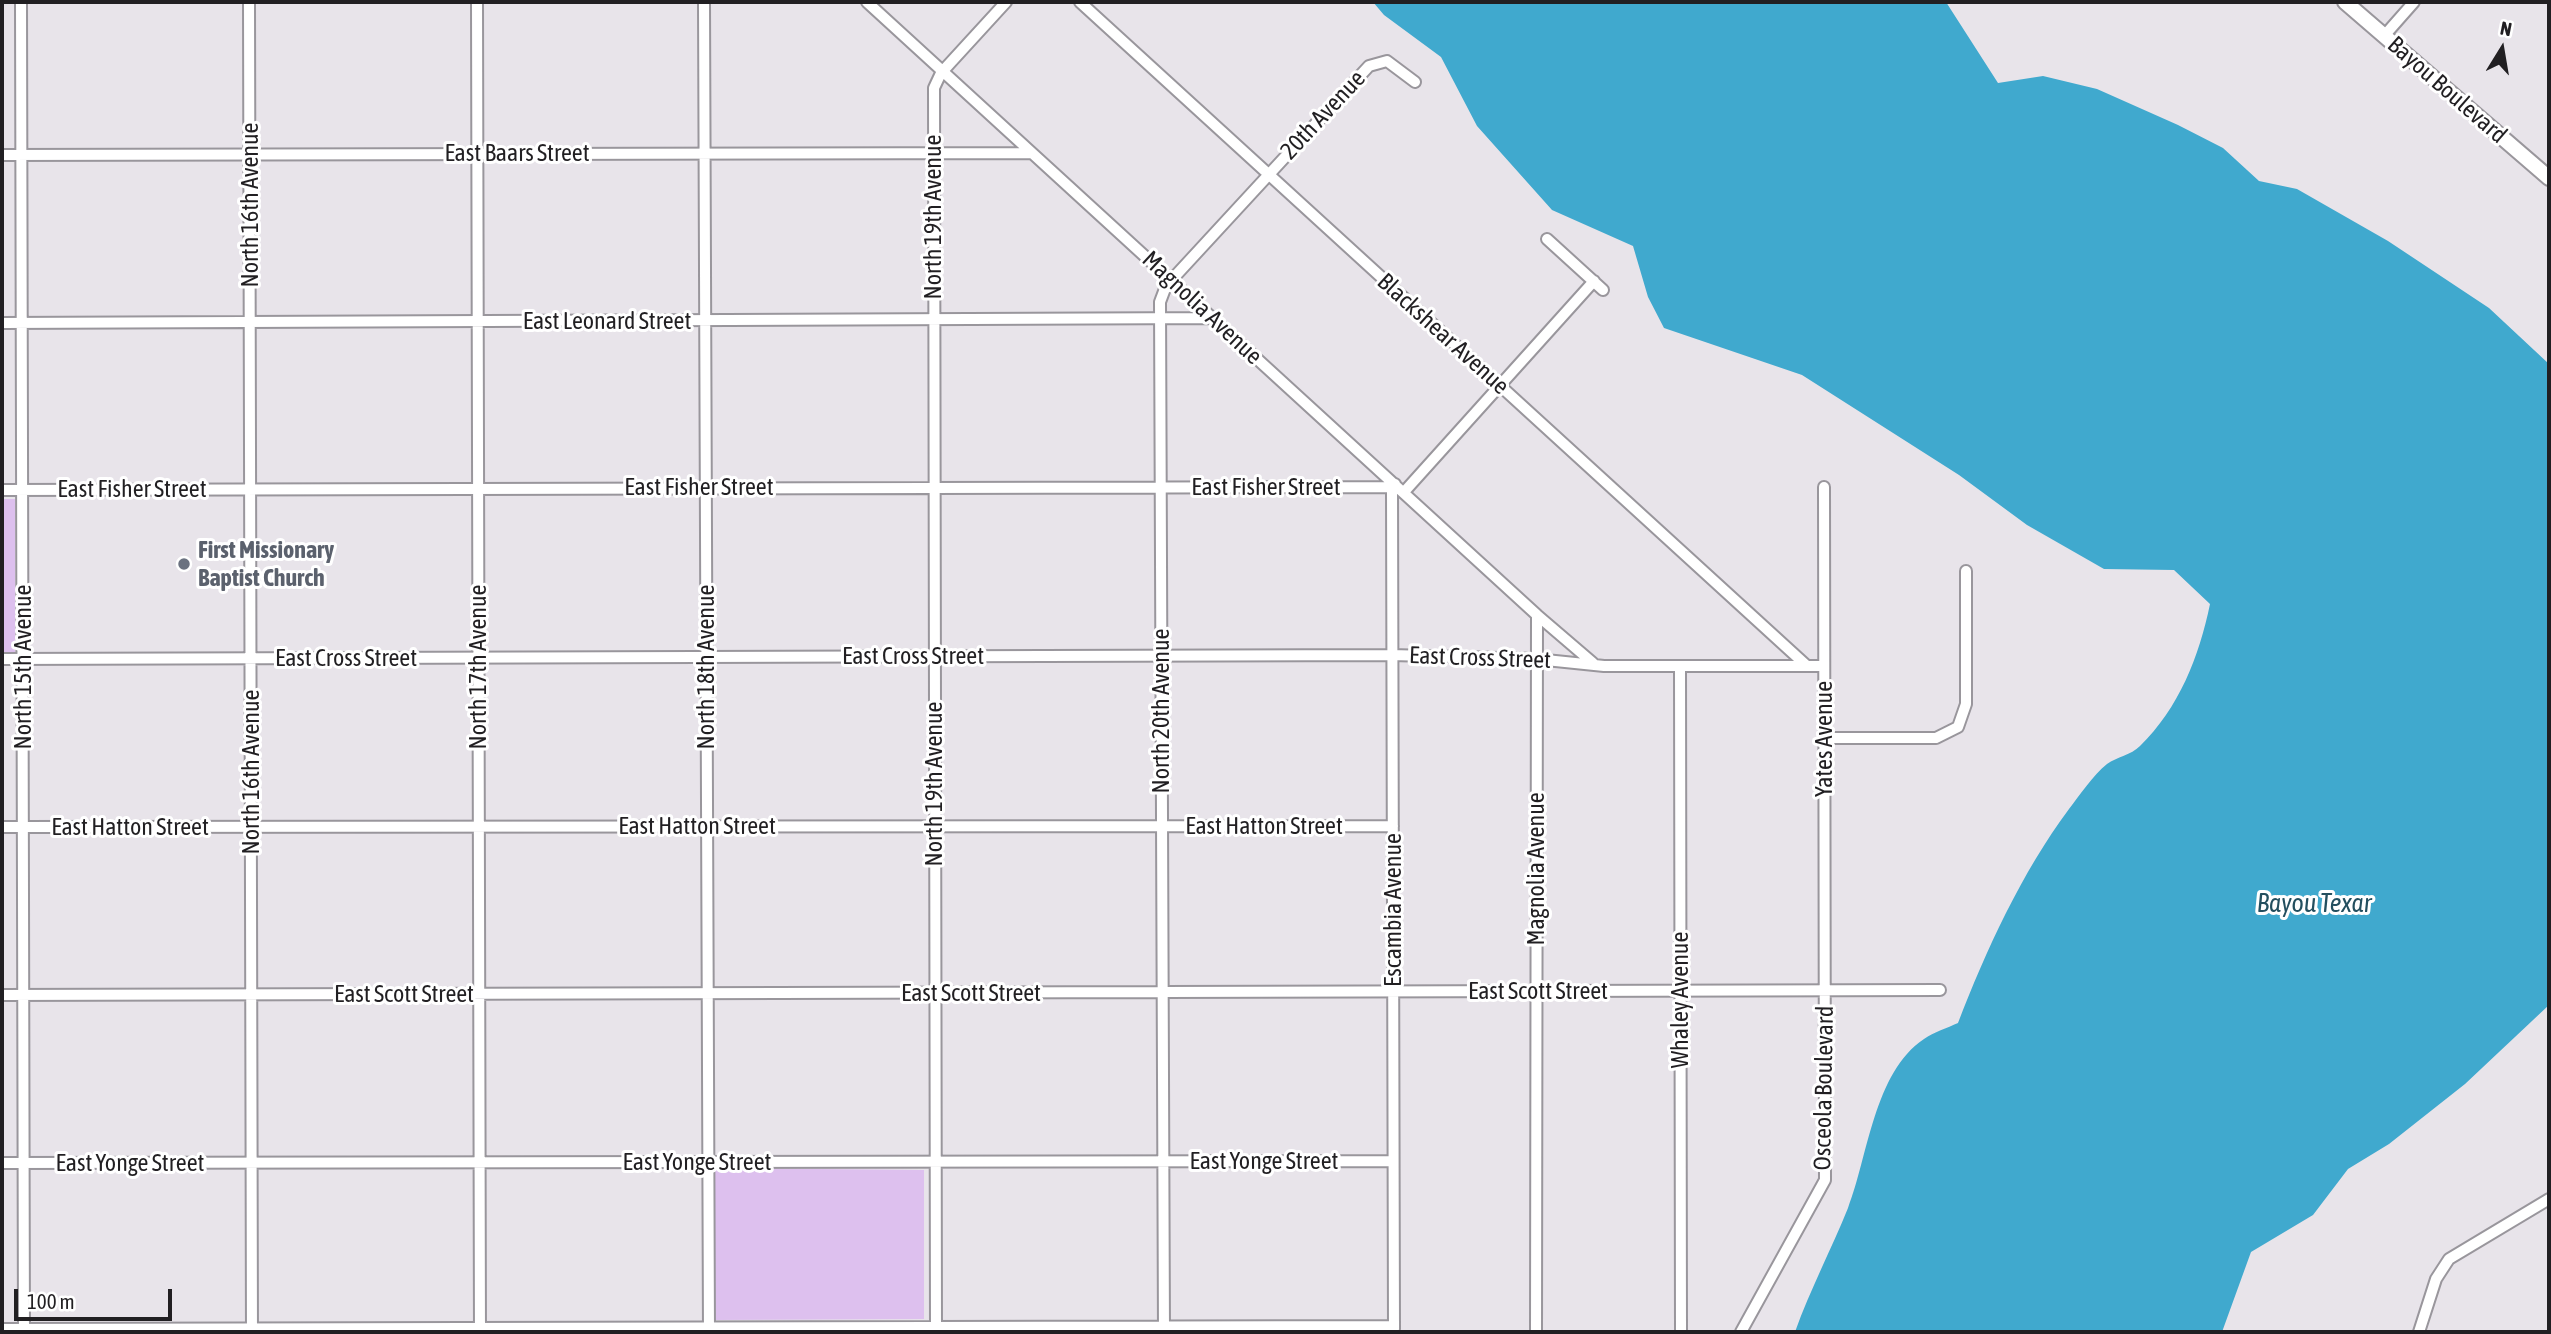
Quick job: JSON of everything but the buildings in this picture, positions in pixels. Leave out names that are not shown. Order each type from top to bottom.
[{"type":"main road","name":"Bayou Boulevard","points":[[2345,2],[2549,178]]},
{"type":"street","name":"North 15th Avenue","points":[[21,2],[24,1331]]},
{"type":"street","name":"North 16th Avenue","points":[[249,2],[252,1330]]},
{"type":"street","name":"North 17th Avenue","points":[[477,2],[480,1330]]},
{"type":"street","name":"North 18th Avenue","points":[[704,2],[709,1330]]},
{"type":"street","name":"Magnolia Avenue","points":[[867,2],[1586,660],[1604,666]]},
{"type":"street","points":[[943,71],[1006,2]]},
{"type":"street","name":"Blackshear Avenue","points":[[1080,2],[1807,666]]},
{"type":"street","points":[[2384,36],[2414,2]]},
{"type":"street","name":"20th Avenue","points":[[1268,173],[1369,66],[1387,61],[1415,82]]},
{"type":"street","name":"North 19th Avenue","points":[[936,1329],[932,152],[934,88],[943,71]]},
{"type":"street","name":"East Baars Street","points":[[2,155],[1032,153]]},
{"type":"street","name":"North 20th Avenue","points":[[1164,1329],[1162,293],[1251,197],[1268,173]]},
{"type":"street","points":[[1547,239],[1603,289]]},
{"type":"street","points":[[1397,488],[1499,385],[1594,281]]},
{"type":"street","name":"East Leonard Street","points":[[2,323],[1212,318]]},
{"type":"street","name":"Yates Avenue","points":[[1824,487],[1825,991]]},
{"type":"street","name":"East Fisher Street","points":[[2,490],[1397,488]]},
{"type":"street","name":"Escambia Avenue","points":[[1394,1329],[1392,655],[1397,488]]},
{"type":"street","points":[[1824,738],[1936,738],[1958,727],[1966,704],[1966,571]]},
{"type":"street","name":"Magnolia Avenue","points":[[1536,1332],[1537,615]]},
{"type":"street","name":"East Cross Street","points":[[2,659],[1392,655],[1536,659],[1604,666],[1824,666]]},
{"type":"street","name":"Whaley Avenue","points":[[1680,667],[1681,1332]]},
{"type":"street","name":"East Hatton Street","points":[[2,827],[1393,826]]},
{"type":"street","name":"East Scott Street","points":[[2,995],[1940,990]]},
{"type":"street","name":"Osceola Boulevard","points":[[1741,1332],[1825,1180],[1825,991]]},
{"type":"street","name":"East Yonge Street","points":[[2,1163],[1393,1161]]},
{"type":"street","points":[[2419,1332],[2436,1279],[2449,1259],[2549,1199]]},
{"type":"street","points":[[2,1329],[1394,1329]]},
{"type":"shaded area","points":[[2,499],[15,499],[15,652],[2,652]]},
{"type":"shaded area","points":[[712,1168],[924,1170],[924,1319],[714,1320]]},
{"type":"water","name":"Bayou Texar","points":[[1373,2],[1946,2],[1998,83],[2043,76],[2097,89],[2178,125],[2223,148],[2259,181],[2297,189],[2388,241],[2489,308],[2549,364],[2549,1005],[2465,1084],[2389,1144],[2348,1169],[2313,1215],[2251,1252],[2222,1332],[1795,1332],[1848,1208],[1875,1117],[1894,1072],[1907,1054],[1924,1039],[1958,1023],[2006,912],[2052,833],[2097,774],[2107,764],[2136,749],[2166,715],[2186,681],[2210,604],[2174,570],[2104,569],[2027,525],[1959,475],[1802,375],[1664,328],[1648,297],[1633,246],[1552,210],[1477,126],[1441,57],[1384,15]]},
{"type":"place","name":"First Missionary Baptist Church","points":[[184,564]]}]
